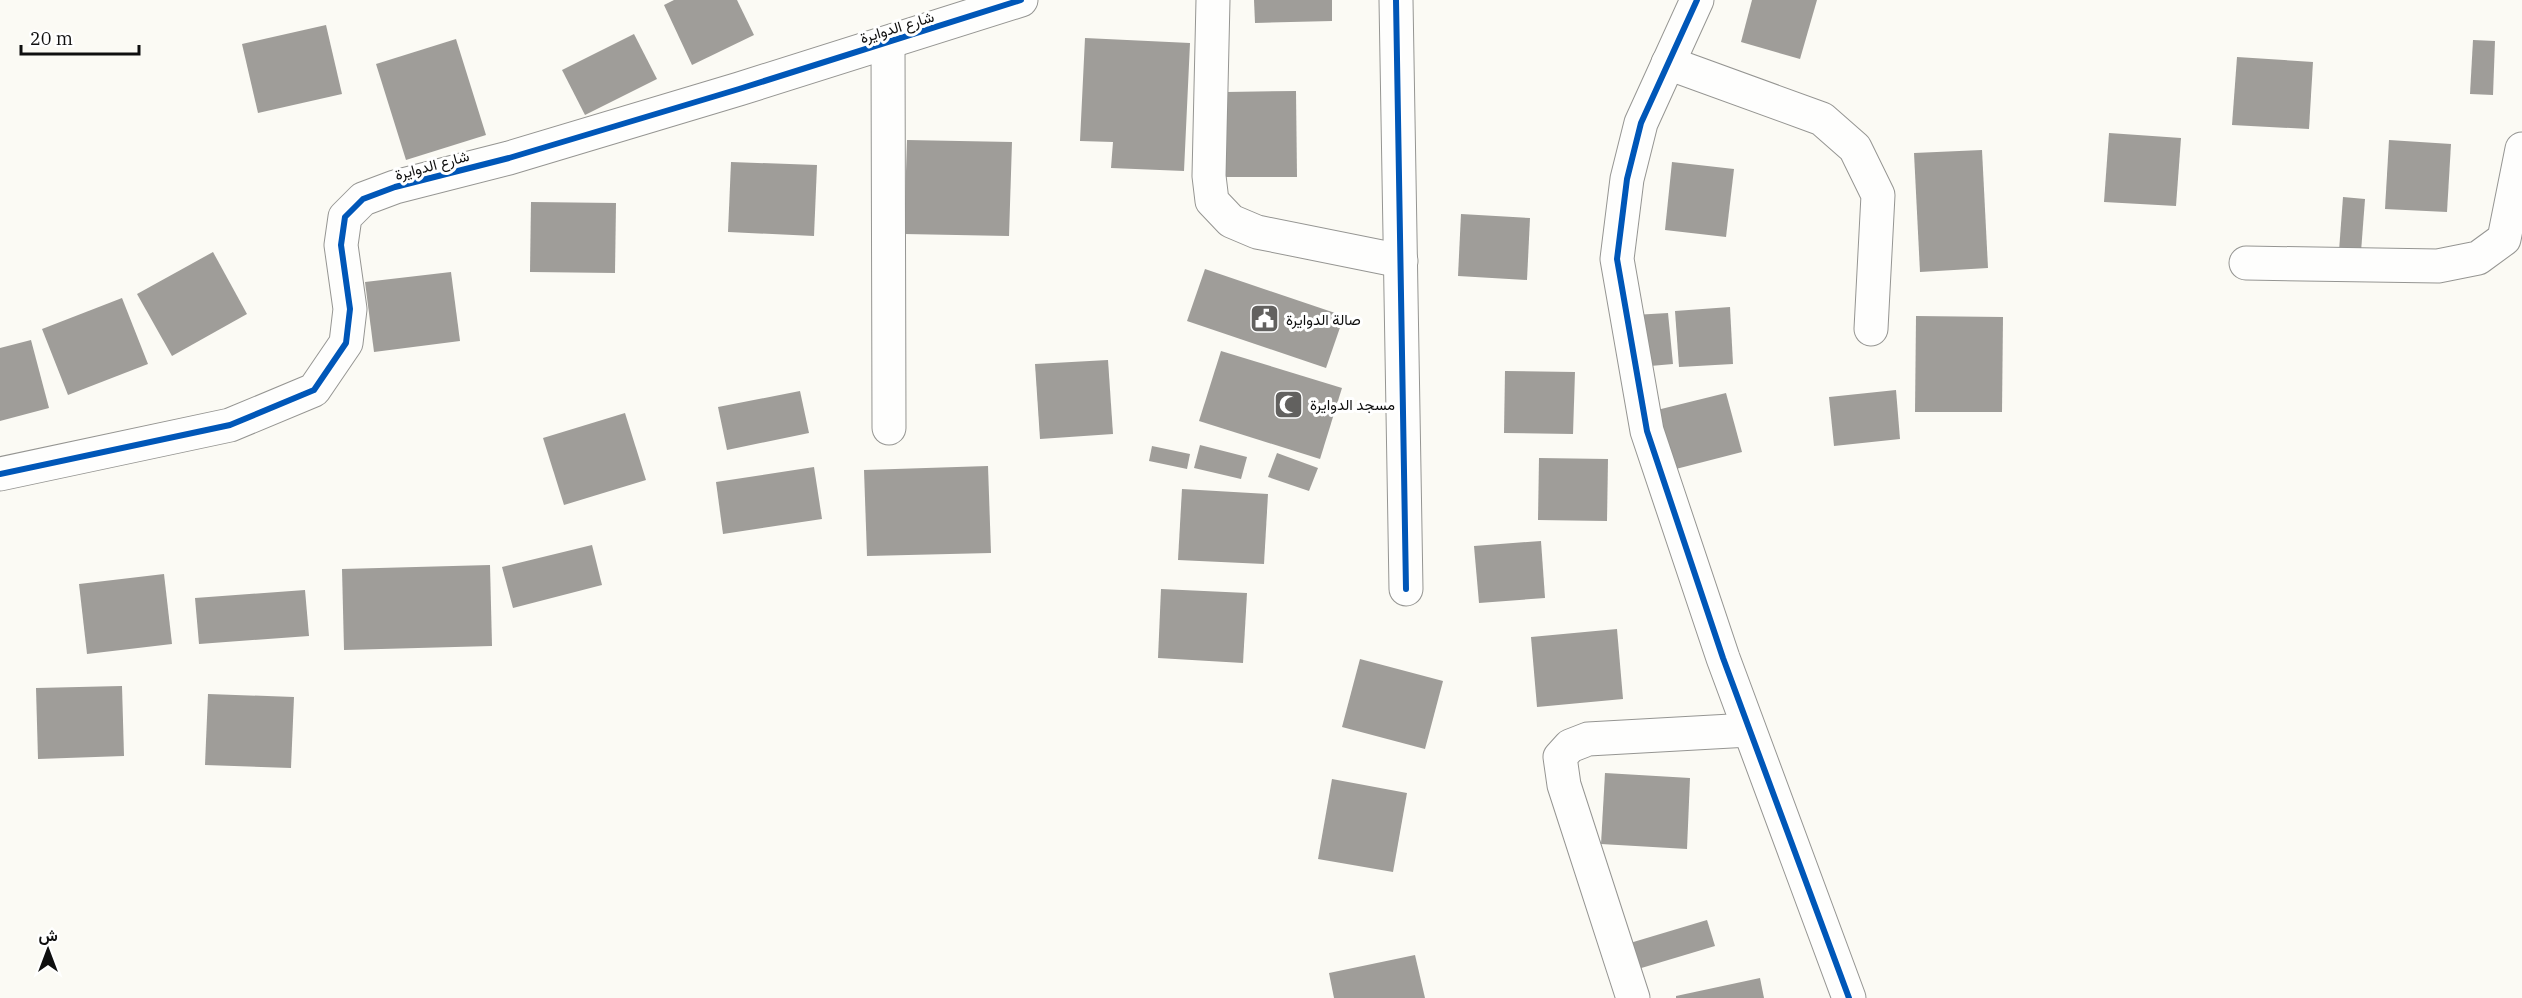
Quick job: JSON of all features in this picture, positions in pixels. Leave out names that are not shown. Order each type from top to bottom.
[{"type":"street","name":"شارع الدوايرة","points":[[0,474],[230,425],[314,390],[346,343],[350,309],[341,245],[342,236],[345,217],[363,199],[395,187],[509,158],[888,43],[1021,0]]},
{"type":"street","points":[[1213,0],[1209,176],[1212,201],[1232,221],[1257,232],[1401,261]]},
{"type":"street","points":[[1396,0],[1406,589]]},
{"type":"street","points":[[1696,0],[1641,123],[1627,179],[1617,259],[1647,431],[1722,658],[1849,998]]},
{"type":"street","points":[[888,43],[889,428]]},
{"type":"street","points":[[1668,63],[1822,119],[1855,148],[1878,195],[1871,328]]},
{"type":"street","points":[[2246,262],[2438,266],[2478,258],[2505,239],[2522,149]]},
{"type":"street","points":[[1633,998],[1564,785],[1560,757],[1570,746],[1588,739],[1749,730]]},
{"type":"building","points":[[674,0],[737,0],[754,35],[692,65],[664,5]]},
{"type":"building","points":[[1254,0],[1332,0],[1332,21],[1255,23]]},
{"type":"building","points":[[1752,0],[1817,0],[1800,59],[1741,42]]},
{"type":"building","points":[[326,25],[342,94],[258,113],[242,44]]},
{"type":"building","points":[[634,34],[657,79],[585,115],[562,70]]},
{"type":"building","points":[[1085,38],[1190,43],[1184,171],[1111,168],[1113,142],[1080,141]]},
{"type":"building","points":[[456,39],[486,135],[406,160],[376,64]]},
{"type":"building","points":[[2473,40],[2495,41],[2493,95],[2470,94]]},
{"type":"building","points":[[2237,57],[2313,62],[2309,129],[2232,125]]},
{"type":"building","points":[[1296,91],[1297,177],[1226,177],[1226,92]]},
{"type":"building","points":[[2109,133],[2181,138],[2176,206],[2104,202]]},
{"type":"building","points":[[907,140],[1012,142],[1009,236],[904,234]]},
{"type":"building","points":[[2389,140],[2451,144],[2447,212],[2385,209]]},
{"type":"building","points":[[1982,150],[1988,268],[1920,272],[1914,153]]},
{"type":"building","points":[[731,162],[817,165],[814,236],[728,232]]},
{"type":"building","points":[[1672,162],[1734,169],[1726,237],[1665,230]]},
{"type":"building","points":[[2343,197],[2365,199],[2361,252],[2339,251]]},
{"type":"building","points":[[531,202],[616,203],[615,273],[530,272]]},
{"type":"building","points":[[1461,214],[1530,218],[1527,280],[1458,276]]},
{"type":"building","points":[[213,252],[247,314],[172,356],[137,294]]},
{"type":"building","name":"صالة الدوايرة","points":[[1205,269],[1344,316],[1326,368],[1187,321]]},
{"type":"building","points":[[451,272],[460,341],[374,352],[365,282]]},
{"type":"building","points":[[122,298],[148,364],[68,395],[42,329]]},
{"type":"building","points":[[1730,307],[1733,364],[1679,367],[1675,311]]},
{"type":"building","points":[[1668,313],[1673,364],[1639,367],[1634,315]]},
{"type":"building","points":[[1916,316],[2003,317],[2002,412],[1915,412]]},
{"type":"building","points":[[31,340],[49,408],[0,421],[0,348]]},
{"type":"building","points":[[1221,351],[1342,388],[1320,459],[1199,421]]},
{"type":"building","points":[[1108,360],[1113,434],[1040,439],[1035,364]]},
{"type":"building","points":[[1505,371],[1575,372],[1573,434],[1504,433]]},
{"type":"building","points":[[1896,390],[1900,439],[1834,446],[1829,397]]},
{"type":"building","points":[[800,391],[809,433],[727,450],[718,407]]},
{"type":"building","points":[[1726,393],[1742,452],[1672,470],[1657,410]]},
{"type":"building","points":[[625,413],[646,480],[564,505],[543,438]]},
{"type":"building","points":[[1200,445],[1247,457],[1241,479],[1194,468]]},
{"type":"building","points":[[1152,446],[1190,454],[1187,469],[1149,461]]},
{"type":"building","points":[[1277,453],[1318,468],[1309,491],[1268,477]]},
{"type":"building","points":[[1539,458],[1608,459],[1607,521],[1538,520]]},
{"type":"building","points":[[988,466],[991,553],[867,556],[864,470]]},
{"type":"building","points":[[814,467],[822,519],[723,534],[716,482]]},
{"type":"building","points":[[1182,489],[1268,494],[1264,564],[1178,560]]},
{"type":"building","points":[[1541,541],[1545,598],[1479,603],[1474,546]]},
{"type":"building","points":[[592,545],[602,585],[513,608],[502,567]]},
{"type":"building","points":[[490,565],[492,646],[344,650],[342,569]]},
{"type":"building","points":[[164,574],[172,644],[87,654],[79,584]]},
{"type":"building","points":[[1161,589],[1247,593],[1243,663],[1158,658]]},
{"type":"building","points":[[305,590],[309,636],[199,644],[195,598]]},
{"type":"building","points":[[1617,629],[1623,699],[1537,707],[1531,637]]},
{"type":"building","points":[[1360,659],[1443,681],[1425,749],[1342,727]]},
{"type":"building","points":[[122,686],[124,756],[38,759],[36,688]]},
{"type":"building","points":[[208,694],[294,697],[291,768],[205,765]]},
{"type":"building","points":[[1605,773],[1690,778],[1687,849],[1601,844]]},
{"type":"building","points":[[1332,779],[1407,793],[1393,872],[1318,859]]},
{"type":"building","points":[[1707,920],[1715,946],[1628,972],[1620,946]]},
{"type":"building","points":[[1415,955],[1425,998],[1334,998],[1329,973]]},
{"type":"building","points":[[1760,978],[1764,998],[1676,998],[1676,996]]},
{"type":"cycle path","points":[[0,474],[230,425],[314,390],[346,343],[350,309],[341,245],[345,217],[363,199],[395,187],[509,158],[739,89],[1021,0]]},
{"type":"cycle path","points":[[1396,0],[1406,589]]},
{"type":"cycle path","points":[[1697,0],[1641,123],[1627,179],[1617,259],[1647,431],[1723,658],[1849,998]]},
{"type":"place","name":"صالة الدوايرة","points":[[1265,319]]},
{"type":"place","name":"مسجد الدوايرة","points":[[1289,404]]}]
